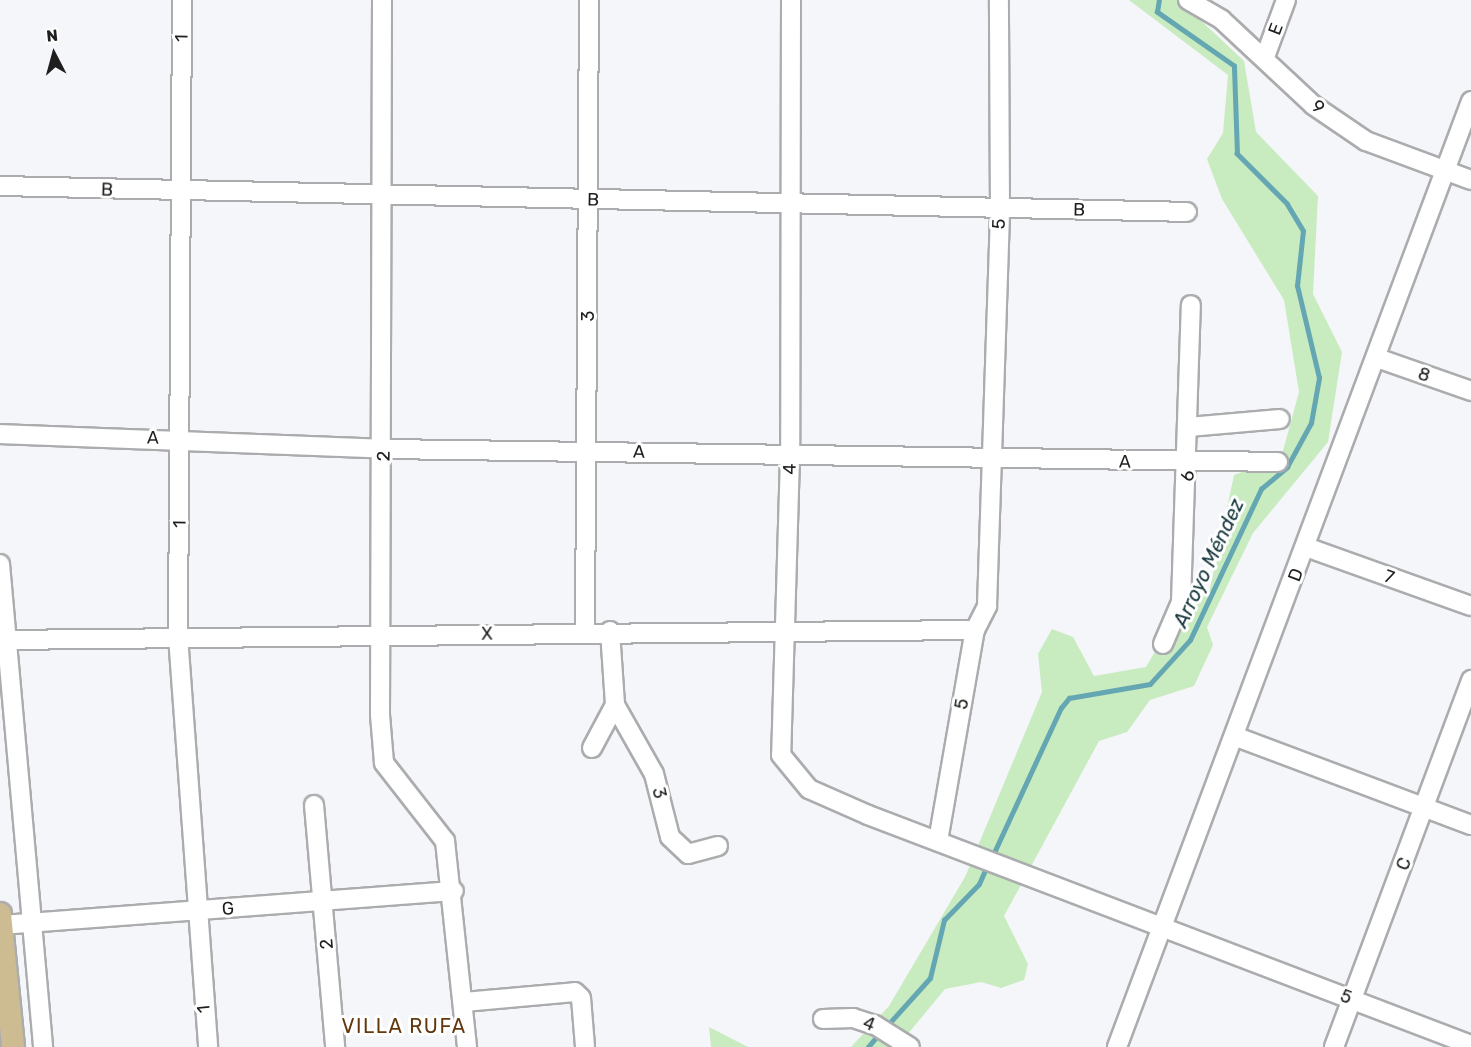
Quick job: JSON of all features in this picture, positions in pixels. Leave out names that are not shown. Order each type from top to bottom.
[{"type":"main road","points":[[1,920],[13,1047]]},
{"type":"street","name":"1","points":[[182,0],[180,193],[182,439],[178,636],[194,911],[207,1047]]},
{"type":"street","name":"2","points":[[382,0],[385,449],[381,635],[384,763],[445,841],[454,891]]},
{"type":"street","name":"3","points":[[585,632],[588,450],[589,0]]},
{"type":"street","name":"4","points":[[791,0],[790,457],[781,755],[809,789],[938,842]]},
{"type":"street","name":"5","points":[[999,0],[1000,209],[987,606],[975,630],[938,842],[1159,929],[1471,1045]]},
{"type":"street","name":"9","points":[[1188,0],[1202,4],[1265,57],[1313,105],[1366,141],[1471,180]]},
{"type":"street","name":"E","points":[[1265,57],[1286,0]]},
{"type":"street","name":"D","points":[[1117,1047],[1159,929],[1377,358],[1471,101]]},
{"type":"street","name":"B","points":[[0,186],[180,193],[1187,212]]},
{"type":"street","name":"6","points":[[1163,644],[1181,602],[1189,464],[1191,304]]},
{"type":"street","name":"8","points":[[1377,358],[1471,391]]},
{"type":"street","points":[[1189,428],[1280,419]]},
{"type":"street","name":"A","points":[[0,434],[182,439],[385,449],[588,450],[790,457],[1189,464],[1278,462]]},
{"type":"street","name":"7","points":[[1306,547],[1471,606]]},
{"type":"street","points":[[0,564],[3,640],[32,923],[42,1047]]},
{"type":"street","name":"X","points":[[3,640],[610,631],[975,630]]},
{"type":"street","name":"3","points":[[610,631],[615,705],[654,774],[670,837],[688,854],[718,846]]},
{"type":"street","name":"C","points":[[1334,1047],[1426,808],[1471,680]]},
{"type":"street","points":[[592,748],[615,705]]},
{"type":"street","points":[[1234,736],[1471,825]]},
{"type":"street","name":"2","points":[[314,805],[335,1047]]},
{"type":"street","points":[[454,891],[466,1047]]},
{"type":"street","name":"G","points":[[1,920],[32,923],[323,903],[454,891]]},
{"type":"street","points":[[464,1002],[579,994],[585,1047]]},
{"type":"street","name":"4","points":[[823,1019],[853,1018],[875,1025],[910,1047]]},
{"type":"green space","points":[[1129,0],[1179,0],[1244,61],[1256,132],[1318,196],[1313,294],[1342,352],[1328,442],[1253,533],[1207,627],[1213,645],[1194,686],[1150,700],[1127,732],[1099,741],[1004,916],[1028,964],[1024,980],[1001,988],[981,982],[945,989],[897,1047],[851,1047],[889,1006],[965,877],[1042,692],[1038,654],[1052,629],[1073,637],[1094,676],[1146,667],[1184,602],[1209,593],[1234,475],[1281,458],[1299,392],[1284,300],[1222,199],[1207,159],[1223,133],[1228,75]]},
{"type":"green space","points":[[709,1027],[748,1047],[711,1047]]},
{"type":"waterway","name":"Arroyo Méndez","points":[[992,857],[1061,708],[1069,698],[1150,684],[1190,640],[1261,489],[1287,467],[1311,423],[1319,378],[1297,286],[1303,231],[1287,204],[1237,154],[1234,66],[1157,12],[1159,0]]},
{"type":"waterway","name":"Arroyo Méndez","points":[[885,1028],[930,978],[944,920],[979,884],[988,864]]},
{"type":"waterway","name":"Arroyo Méndez","points":[[868,1047],[879,1034]]},
{"type":"district","name":"VILLA RUFA","points":[[404,1026]]}]
